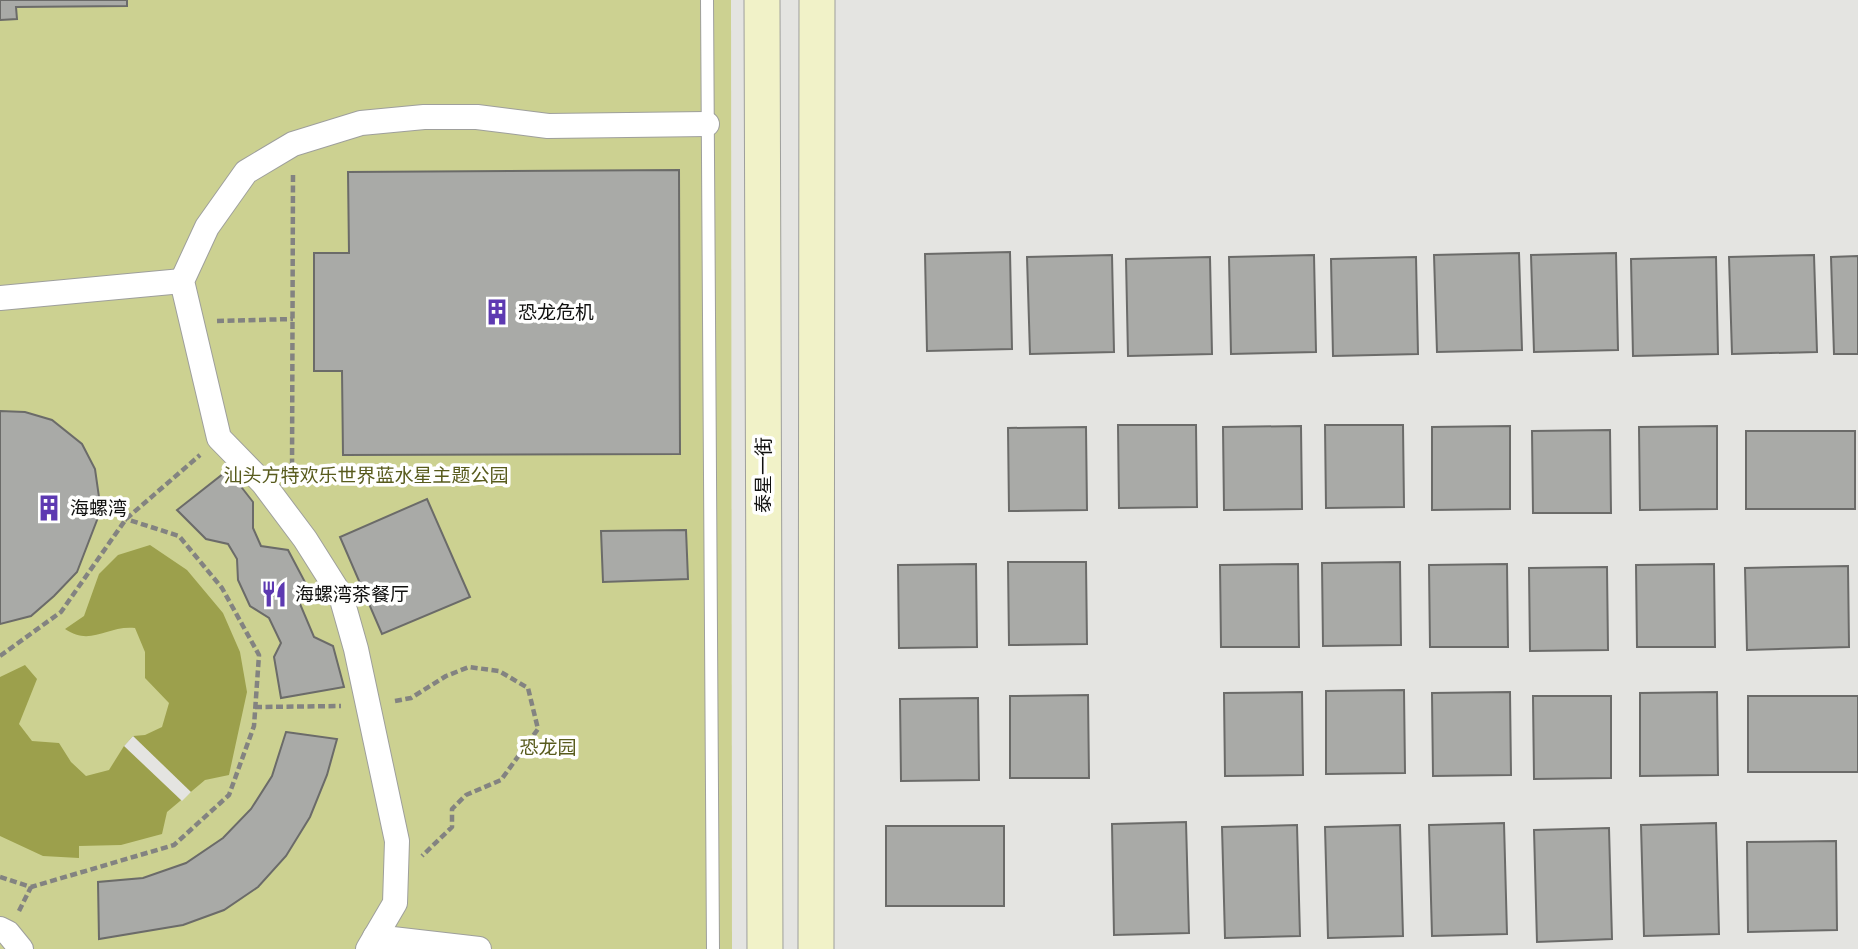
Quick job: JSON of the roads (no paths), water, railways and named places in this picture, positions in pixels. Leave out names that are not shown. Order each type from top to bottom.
[{"type":"street","name":"泰星一街","points":[[762,0],[765,949]]},
{"type":"street","points":[[816,949],[817,0]]},
{"type":"street","points":[[479,949],[371,943],[395,904],[397,841],[356,649],[341,596],[292,519],[219,438],[181,281],[207,227],[246,172],[293,144],[361,123],[424,117],[477,117],[548,126],[708,124]]},
{"type":"street","points":[[0,298],[181,281]]},
{"type":"street","points":[[0,929],[8,933],[21,949]]},
{"type":"lane","points":[[707,0],[713,949]]},
{"type":"place","name":"恐龙危机","points":[[497,312]]},
{"type":"place","name":"海螺湾","points":[[49,508]]},
{"type":"place","name":"海螺湾茶餐厅","points":[[274,594]]},
{"type":"park label","name":"汕头方特欢乐世界蓝水星主题公园","points":[[366,475]]},
{"type":"park label","name":"恐龙园","points":[[548,747]]}]
